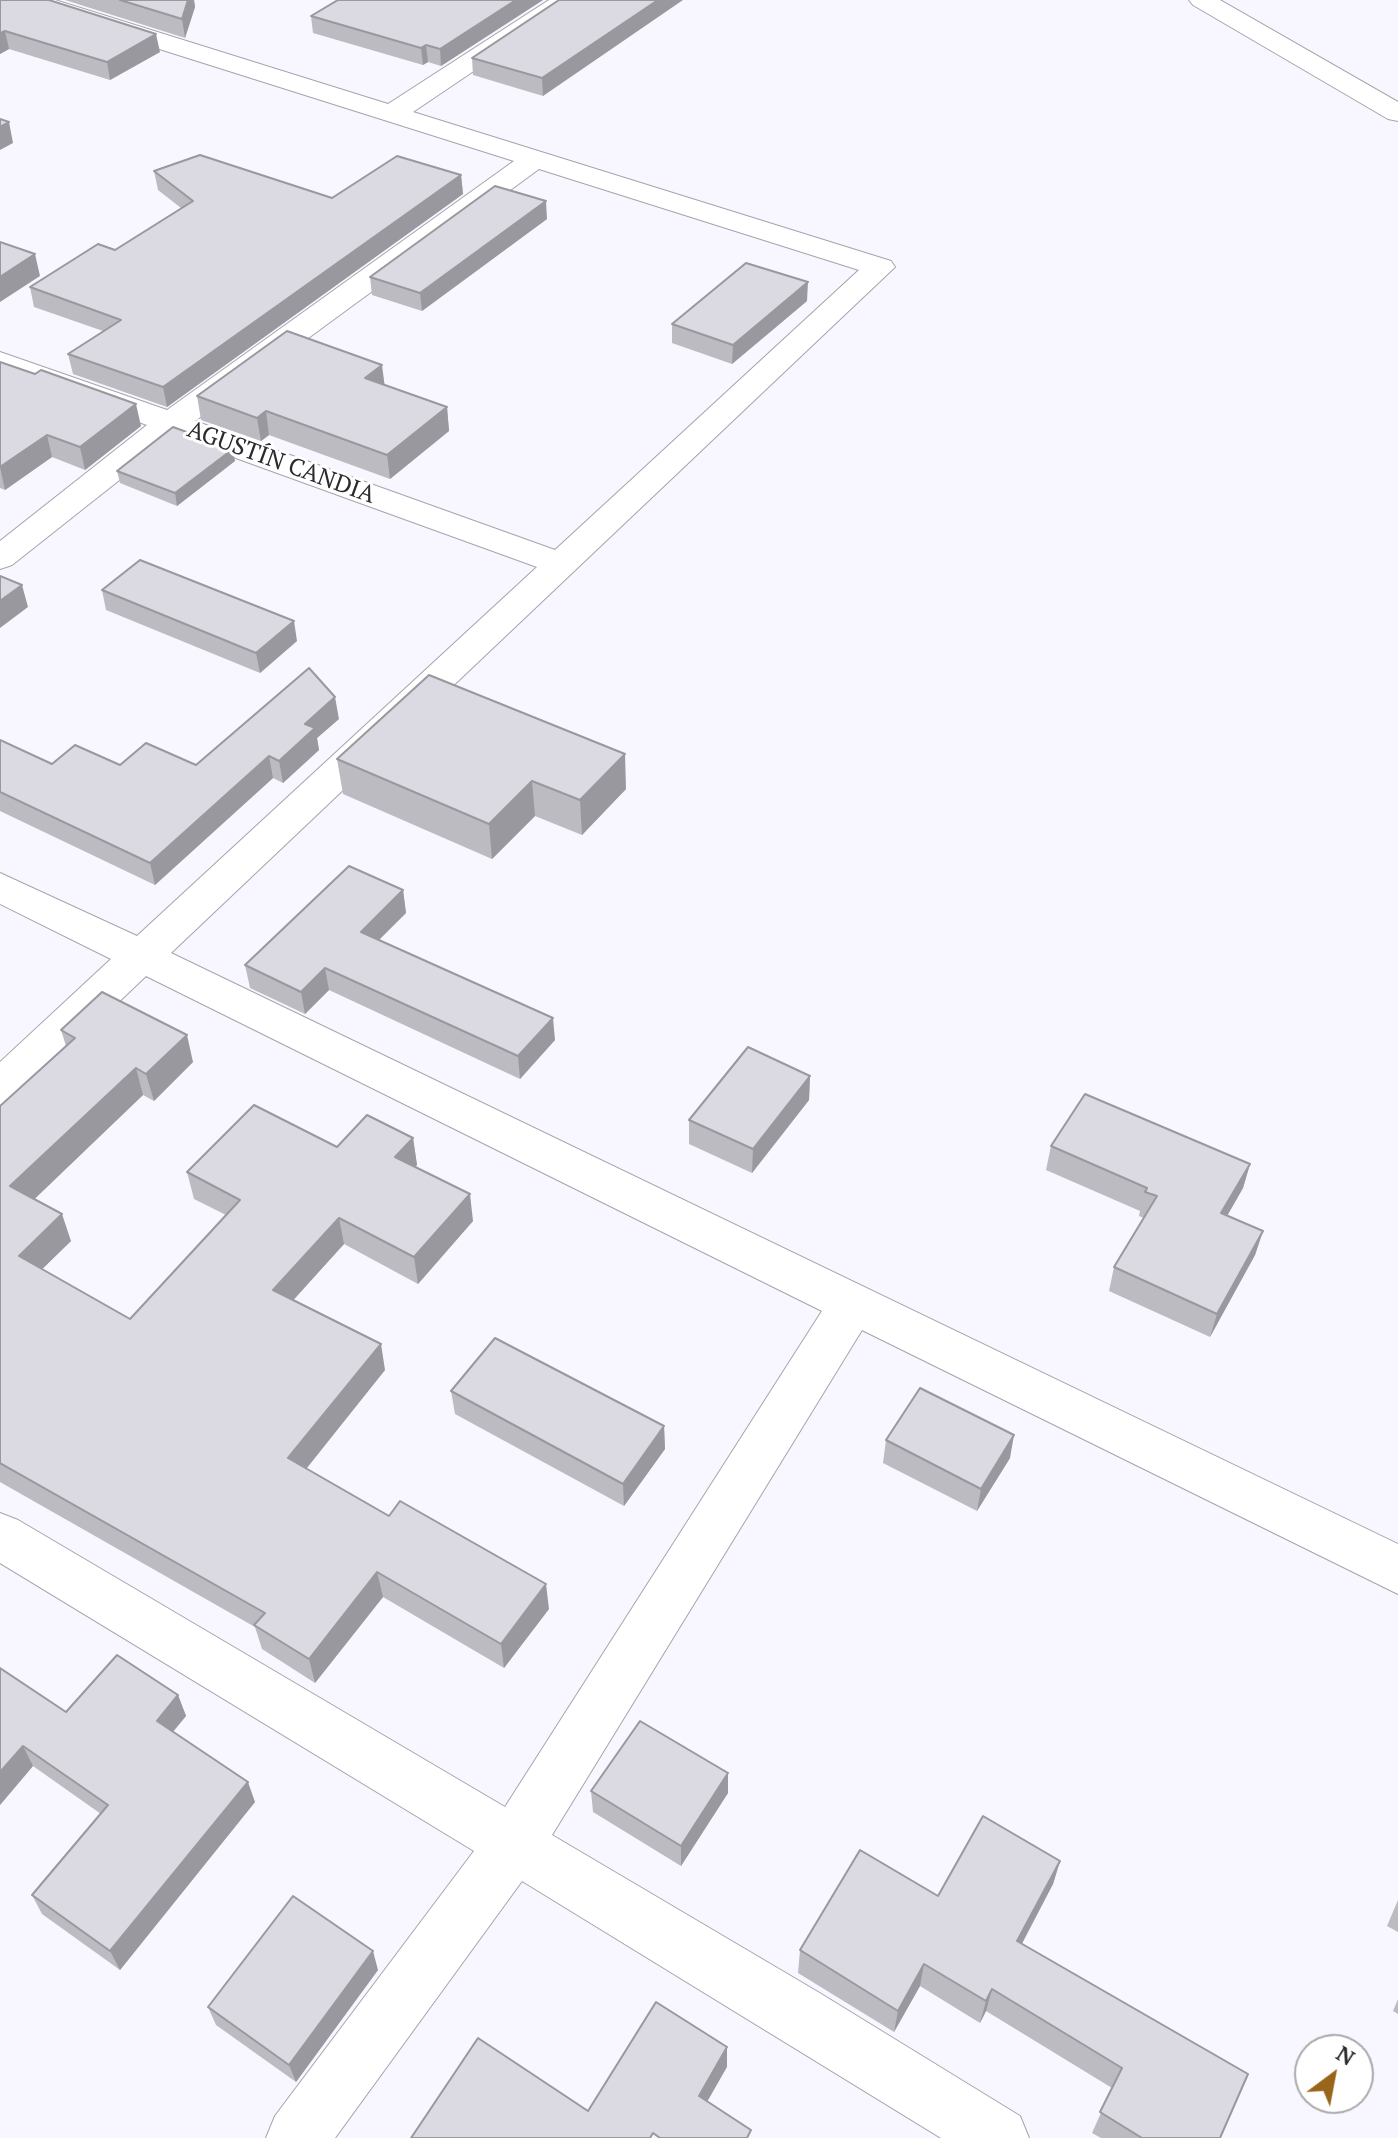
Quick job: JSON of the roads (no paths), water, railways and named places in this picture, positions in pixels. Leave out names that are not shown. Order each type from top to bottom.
[{"type":"street","points":[[0,1088],[880,267],[29,0]]},
{"type":"street","points":[[393,113],[566,0]]},
{"type":"street","points":[[1202,0],[1398,113]]},
{"type":"street","points":[[0,558],[171,423],[536,158]]},
{"type":"street","name":"AGUSTÍN CANDIA","points":[[0,361],[561,564]]},
{"type":"street","points":[[0,887],[1398,1570]]},
{"type":"street","points":[[297,2138],[515,1843],[853,1303]]},
{"type":"street","points":[[0,1536],[515,1843],[998,2138]]}]
